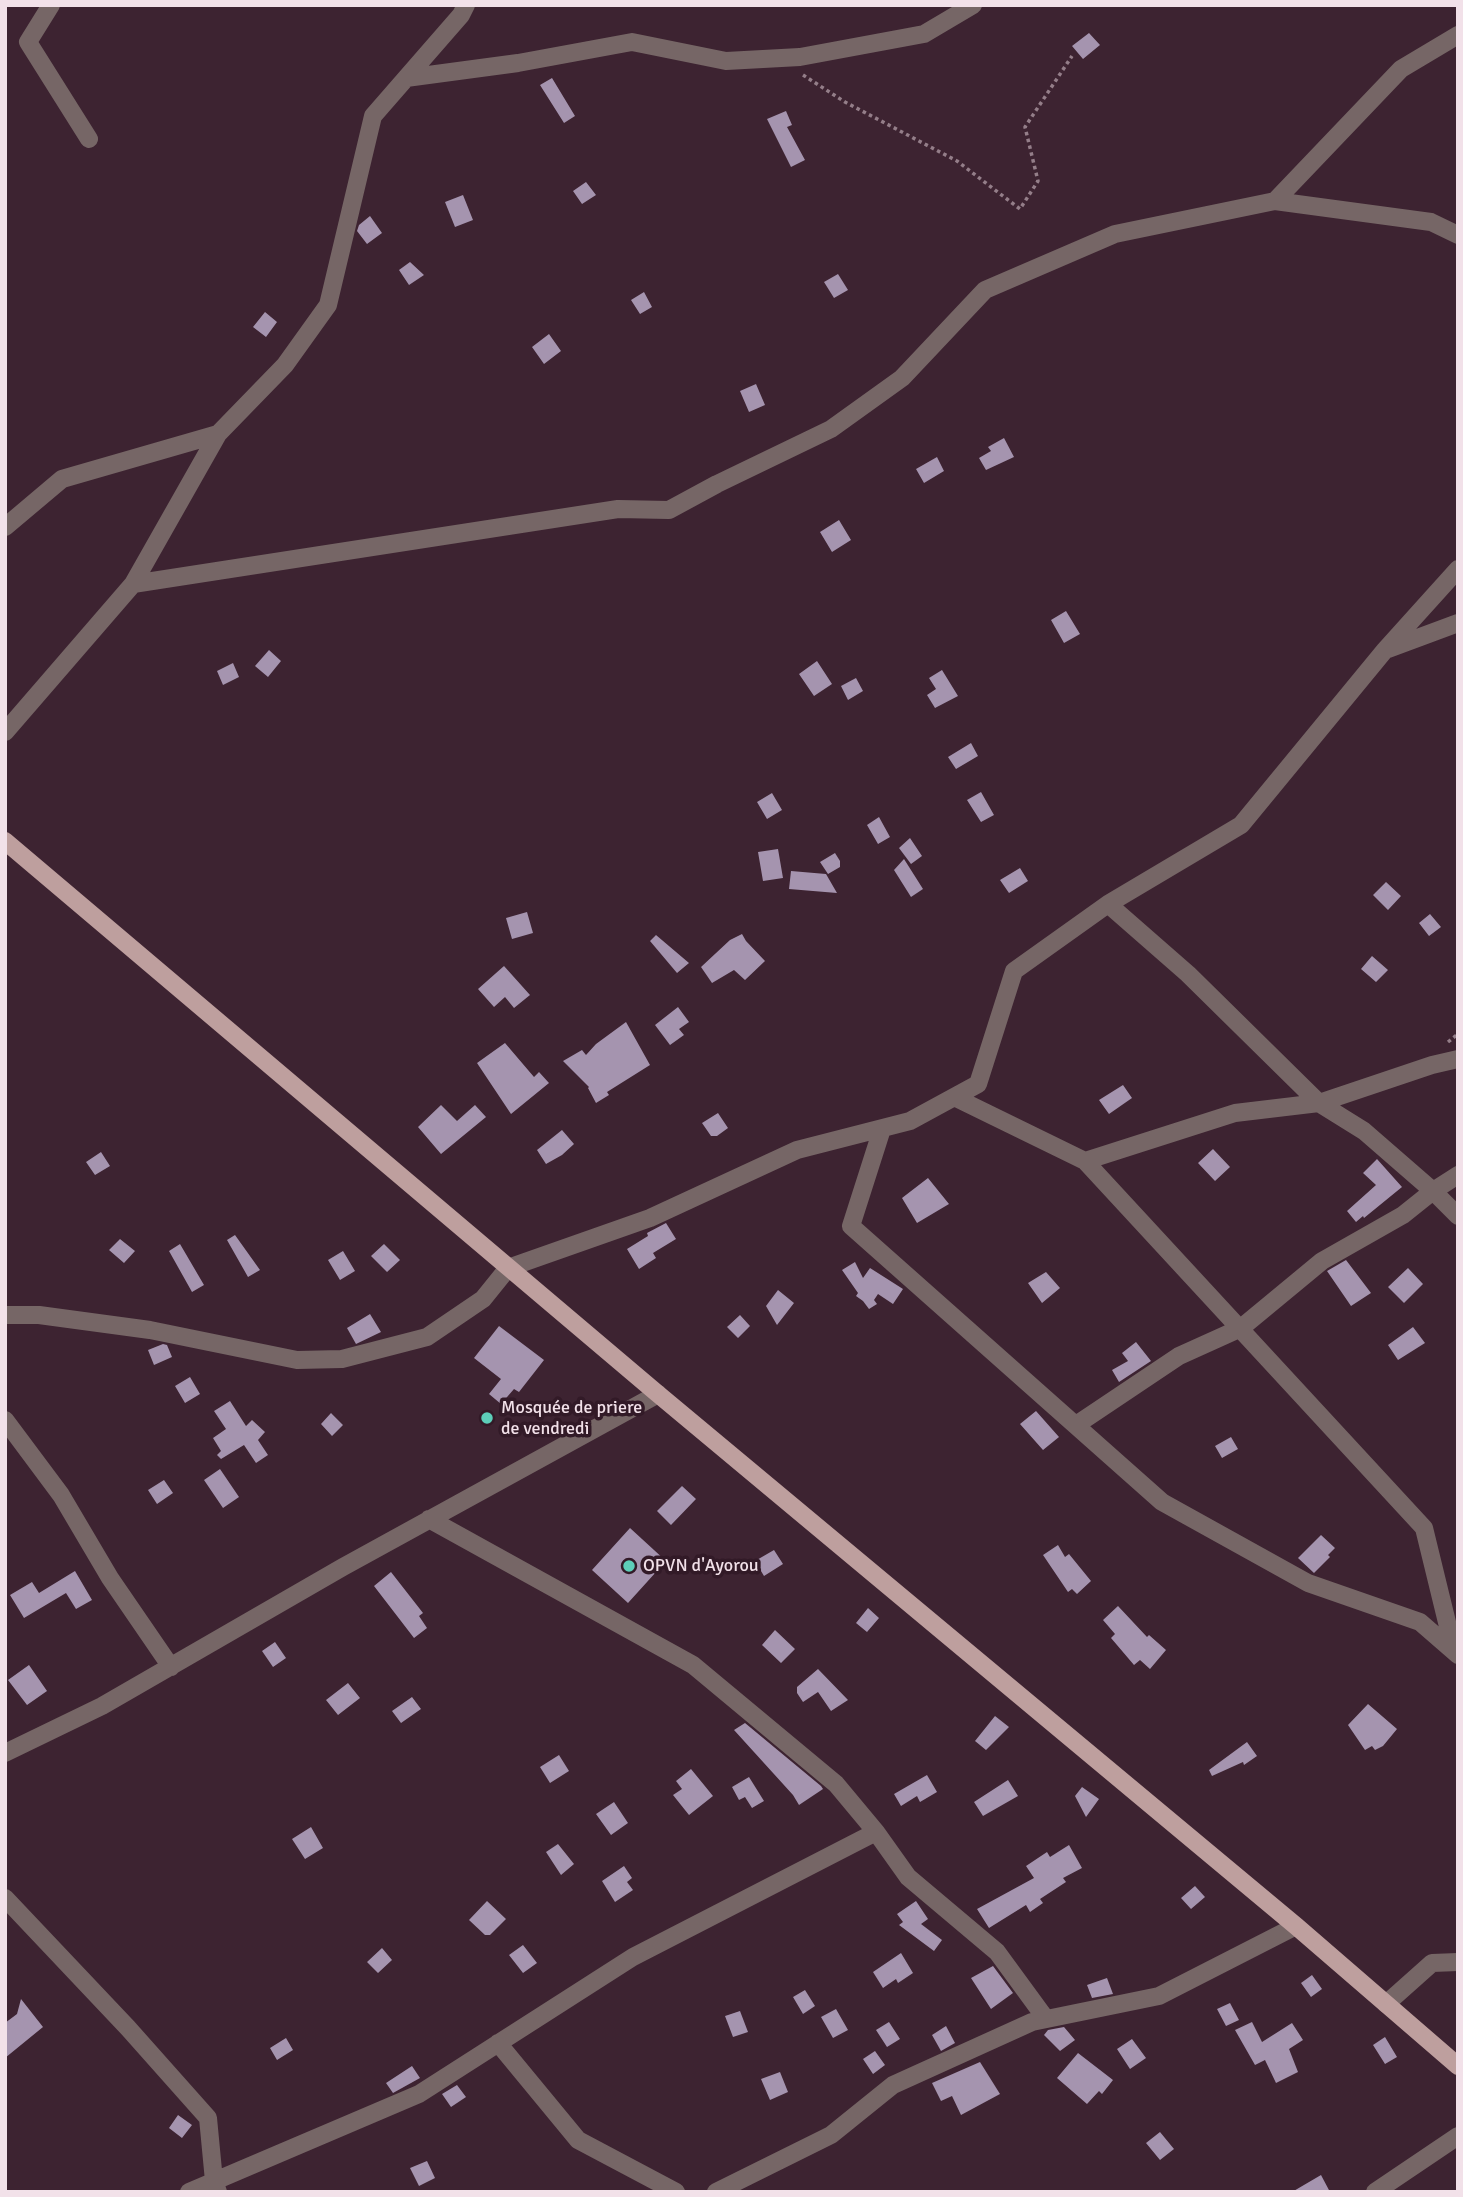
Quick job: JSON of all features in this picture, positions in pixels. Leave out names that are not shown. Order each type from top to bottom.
[{"type":"main road","points":[[5,841],[508,1268],[1296,1926],[1458,2066]]},
{"type":"street","points":[[51,5],[28,42],[89,139]]},
{"type":"street","points":[[5,732],[133,584],[218,434],[285,365],[328,305],[373,116],[461,15],[466,5]]},
{"type":"street","points":[[406,78],[518,63],[632,42],[726,61],[800,57],[924,34],[973,5]]},
{"type":"street","points":[[1275,201],[1401,69],[1458,35]]},
{"type":"street","points":[[133,584],[618,509],[669,510],[831,429],[902,378],[985,290],[1115,234],[1275,201],[1431,222],[1458,235]]},
{"type":"street","points":[[5,527],[62,479],[218,434]]},
{"type":"street","points":[[5,1315],[39,1315],[150,1329],[298,1360],[342,1359],[427,1337],[483,1299],[508,1268],[650,1218],[797,1150],[910,1121],[978,1084],[1014,971],[1108,904],[1241,825],[1385,650],[1458,569]]},
{"type":"street","points":[[1385,650],[1458,623]]},
{"type":"street","points":[[1108,904],[1188,974],[1319,1103],[1364,1131],[1458,1216]]},
{"type":"street","points":[[1085,1161],[1235,1113],[1319,1103],[1456,1060]]},
{"type":"street","points":[[954,1097],[1085,1161],[1424,1528],[1456,1653]]},
{"type":"street","points":[[882,1129],[852,1226],[1162,1502],[1308,1583],[1420,1622],[1456,1653]]},
{"type":"street","points":[[1076,1425],[1179,1356],[1241,1328],[1322,1261],[1403,1215],[1458,1175]]},
{"type":"street","points":[[5,1753],[102,1706],[429,1519],[658,1394]]},
{"type":"street","points":[[5,1420],[61,1495],[110,1578],[171,1667]]},
{"type":"street","points":[[429,1519],[693,1665],[836,1784],[876,1832],[908,1877],[998,1952],[1046,2019]]},
{"type":"street","points":[[190,2192],[216,2186],[419,2094],[633,1957],[876,1832]]},
{"type":"street","points":[[5,1898],[128,2028],[208,2118],[216,2186]]},
{"type":"street","points":[[716,2192],[831,2135],[892,2085],[1032,2022],[1159,1996],[1296,1926]]},
{"type":"street","points":[[1386,2004],[1432,1963],[1458,1962]]},
{"type":"street","points":[[498,2043],[578,2140],[676,2192]]},
{"type":"street","points":[[1375,2192],[1458,2136]]},
{"type":"path","points":[[778,58],[845,102],[957,161],[1020,209],[1038,181],[1025,127],[1072,56]]},
{"type":"building","points":[[1089,33],[1100,45],[1083,59],[1072,46]]},
{"type":"building","points":[[552,78],[575,116],[564,123],[540,85]]},
{"type":"building","points":[[786,111],[792,125],[787,127],[805,160],[791,167],[767,119]]},
{"type":"building","points":[[586,182],[596,195],[582,204],[573,191]]},
{"type":"building","points":[[463,195],[473,220],[455,227],[445,202]]},
{"type":"building","points":[[370,216],[382,233],[367,244],[357,231],[359,225]]},
{"type":"building","points":[[410,262],[424,275],[409,285],[399,270]]},
{"type":"building","points":[[838,274],[848,290],[834,298],[824,282]]},
{"type":"building","points":[[644,292],[652,307],[640,314],[631,300]]},
{"type":"building","points":[[265,312],[277,322],[266,337],[253,327]]},
{"type":"building","points":[[549,334],[561,351],[544,364],[532,347]]},
{"type":"building","points":[[756,384],[765,405],[749,412],[740,391]]},
{"type":"building","points":[[1004,438],[1014,457],[986,470],[979,458],[991,451],[988,447]]},
{"type":"building","points":[[937,457],[944,471],[924,483],[916,469]]},
{"type":"building","points":[[839,520],[851,540],[832,552],[820,532]]},
{"type":"building","points":[[1066,611],[1080,634],[1064,643],[1051,620]]},
{"type":"building","points":[[269,650],[281,661],[268,677],[255,666]]},
{"type":"building","points":[[817,661],[832,684],[814,696],[799,674]]},
{"type":"building","points":[[233,663],[239,677],[223,685],[217,671]]},
{"type":"building","points":[[942,670],[958,696],[935,708],[927,695],[936,689],[929,678]]},
{"type":"building","points":[[856,678],[863,691],[848,700],[841,686]]},
{"type":"building","points":[[971,743],[978,756],[956,769],[948,757]]},
{"type":"building","points":[[981,792],[994,815],[981,822],[967,800]]},
{"type":"building","points":[[772,793],[782,810],[767,819],[757,802]]},
{"type":"building","points":[[879,817],[890,837],[878,844],[867,825]]},
{"type":"building","points":[[910,838],[922,856],[911,864],[899,848]]},
{"type":"building","points":[[778,849],[783,878],[763,881],[758,852]]},
{"type":"building","points":[[835,853],[840,867],[828,874],[820,862]]},
{"type":"building","points":[[904,859],[923,889],[911,897],[894,870]]},
{"type":"building","points":[[1020,868],[1028,881],[1009,893],[1000,880]]},
{"type":"building","points":[[791,871],[826,874],[837,893],[789,889]]},
{"type":"building","points":[[1386,882],[1401,896],[1388,910],[1373,895]]},
{"type":"building","points":[[527,912],[533,933],[512,939],[506,918]]},
{"type":"building","points":[[1430,914],[1441,927],[1429,936],[1419,923]]},
{"type":"building","points":[[742,934],[765,961],[745,980],[734,970],[712,983],[701,967],[730,940]]},
{"type":"building","points":[[656,935],[689,963],[677,973],[650,941]]},
{"type":"building","points":[[1372,956],[1388,970],[1376,982],[1361,969]]},
{"type":"building","points":[[504,966],[530,995],[514,1008],[505,997],[494,1007],[478,989]]},
{"type":"building","points":[[678,1007],[689,1022],[679,1029],[684,1035],[670,1045],[655,1025]]},
{"type":"building","points":[[626,1022],[650,1065],[607,1092],[609,1095],[596,1103],[589,1087],[563,1061],[582,1050],[586,1055],[596,1044]]},
{"type":"building","points":[[505,1043],[534,1077],[539,1072],[549,1083],[511,1114],[477,1063]]},
{"type":"building","points":[[1123,1085],[1132,1098],[1109,1114],[1099,1100]]},
{"type":"building","points":[[441,1105],[457,1121],[475,1105],[486,1117],[441,1154],[418,1127]]},
{"type":"building","points":[[718,1113],[728,1128],[717,1136],[711,1136],[702,1123]]},
{"type":"building","points":[[562,1130],[574,1144],[546,1164],[537,1150]]},
{"type":"building","points":[[1213,1149],[1230,1167],[1215,1181],[1198,1163]]},
{"type":"building","points":[[101,1152],[110,1166],[95,1175],[86,1162]]},
{"type":"building","points":[[1377,1159],[1402,1187],[1356,1222],[1347,1211],[1376,1185],[1363,1173]]},
{"type":"building","points":[[928,1178],[949,1204],[917,1223],[902,1198]]},
{"type":"building","points":[[666,1223],[676,1239],[653,1253],[656,1258],[639,1269],[627,1249],[648,1236],[647,1233]]},
{"type":"building","points":[[235,1235],[260,1270],[248,1277],[227,1240]]},
{"type":"building","points":[[120,1239],[135,1251],[124,1263],[109,1250]]},
{"type":"building","points":[[180,1244],[204,1285],[192,1292],[169,1251]]},
{"type":"building","points":[[384,1244],[400,1260],[387,1272],[371,1256]]},
{"type":"building","points":[[343,1251],[355,1271],[340,1280],[328,1260]]},
{"type":"building","points":[[1346,1260],[1371,1293],[1351,1306],[1327,1271]]},
{"type":"building","points":[[855,1262],[863,1278],[870,1268],[903,1289],[893,1304],[878,1294],[874,1300],[877,1304],[869,1309],[856,1296],[858,1293],[842,1270]]},
{"type":"building","points":[[1408,1268],[1423,1284],[1404,1303],[1388,1287]]},
{"type":"building","points":[[1046,1272],[1060,1288],[1042,1303],[1028,1283]]},
{"type":"building","points":[[778,1290],[794,1303],[777,1325],[766,1306]]},
{"type":"building","points":[[370,1314],[381,1332],[356,1344],[347,1328]]},
{"type":"building","points":[[740,1315],[750,1326],[738,1338],[727,1327]]},
{"type":"building","points":[[499,1326],[544,1360],[519,1392],[514,1389],[501,1404],[489,1394],[501,1379],[474,1358]]},
{"type":"building","points":[[1413,1327],[1425,1343],[1398,1360],[1388,1345]]},
{"type":"building","points":[[1136,1342],[1151,1361],[1119,1382],[1112,1370],[1128,1361],[1122,1353]]},
{"type":"building","points":[[167,1345],[172,1357],[154,1365],[148,1350]]},
{"type":"building","points":[[190,1377],[200,1394],[185,1403],[175,1386]]},
{"type":"building","points":[[230,1401],[246,1426],[252,1420],[265,1432],[258,1440],[268,1455],[256,1463],[244,1445],[221,1459],[217,1455],[221,1451],[213,1438],[226,1429],[214,1411]]},
{"type":"building","points":[[1036,1411],[1059,1437],[1043,1450],[1020,1424]]},
{"type":"building","points":[[331,1413],[343,1425],[332,1436],[321,1424]]},
{"type":"building","points":[[1231,1437],[1238,1449],[1222,1458],[1215,1446]]},
{"type":"building","points":[[220,1469],[239,1497],[223,1508],[204,1480]]},
{"type":"building","points":[[164,1480],[173,1493],[157,1504],[148,1490]]},
{"type":"building","points":[[682,1486],[696,1499],[671,1525],[657,1511]]},
{"type":"building","name":"OPVN d'Ayorou","points":[[630,1528],[666,1561],[628,1603],[592,1570]]},
{"type":"building","points":[[1321,1535],[1335,1548],[1314,1573],[1298,1558]]},
{"type":"building","points":[[1058,1545],[1065,1557],[1069,1554],[1091,1581],[1077,1594],[1072,1589],[1068,1592],[1043,1555]]},
{"type":"building","points":[[774,1550],[783,1564],[764,1576],[755,1561]]},
{"type":"building","points":[[75,1571],[92,1600],[76,1609],[66,1593],[24,1618],[10,1595],[32,1582],[39,1593]]},
{"type":"building","points":[[391,1572],[423,1613],[419,1616],[427,1628],[414,1638],[374,1586]]},
{"type":"building","points":[[1118,1606],[1147,1637],[1149,1635],[1166,1650],[1150,1669],[1140,1660],[1134,1665],[1111,1638],[1115,1634],[1103,1620]]},
{"type":"building","points":[[868,1608],[879,1618],[867,1632],[856,1623]]},
{"type":"building","points":[[775,1630],[795,1649],[781,1663],[762,1645]]},
{"type":"building","points":[[275,1642],[286,1658],[273,1667],[262,1651]]},
{"type":"building","points":[[29,1665],[47,1691],[27,1705],[8,1680]]},
{"type":"building","points":[[818,1669],[848,1700],[831,1711],[818,1692],[803,1702],[797,1693],[797,1687]]},
{"type":"building","points":[[348,1683],[360,1698],[338,1715],[326,1700]]},
{"type":"building","points":[[412,1697],[421,1709],[401,1723],[392,1711]]},
{"type":"building","points":[[1368,1704],[1397,1729],[1383,1746],[1375,1750],[1372,1746],[1365,1750],[1348,1725]]},
{"type":"building","points":[[995,1716],[1009,1727],[986,1750],[975,1741]]},
{"type":"building","points":[[745,1723],[823,1789],[799,1805],[734,1730]]},
{"type":"building","points":[[1247,1742],[1257,1756],[1244,1765],[1243,1762],[1212,1776],[1209,1770]]},
{"type":"building","points":[[559,1755],[569,1771],[550,1783],[540,1767]]},
{"type":"building","points":[[691,1769],[713,1796],[689,1815],[673,1795],[682,1789],[676,1781]]},
{"type":"building","points":[[927,1775],[937,1792],[920,1802],[917,1796],[901,1806],[894,1794]]},
{"type":"building","points":[[749,1777],[764,1801],[752,1808],[745,1797],[739,1800],[732,1787]]},
{"type":"building","points":[[1008,1780],[1018,1796],[983,1816],[974,1802]]},
{"type":"building","points":[[1082,1787],[1099,1799],[1086,1817],[1075,1796]]},
{"type":"building","points":[[614,1802],[628,1823],[611,1835],[596,1814]]},
{"type":"building","points":[[311,1827],[323,1848],[305,1859],[292,1839]]},
{"type":"building","points":[[558,1844],[574,1864],[561,1875],[546,1852]]},
{"type":"building","points":[[1069,1845],[1082,1868],[1063,1878],[1066,1882],[1040,1899],[1043,1903],[1030,1912],[1026,1905],[989,1928],[977,1909],[1034,1878],[1026,1866],[1047,1852],[1050,1857]]},
{"type":"building","points":[[624,1866],[632,1878],[627,1882],[633,1890],[615,1902],[602,1881]]},
{"type":"building","points":[[1195,1886],[1205,1897],[1191,1909],[1181,1898]]},
{"type":"building","points":[[487,1901],[506,1919],[490,1935],[485,1935],[469,1920]]},
{"type":"building","points":[[916,1901],[928,1919],[921,1924],[942,1940],[934,1951],[899,1925],[903,1922],[897,1914]]},
{"type":"building","points":[[523,1945],[537,1963],[523,1973],[509,1955]]},
{"type":"building","points":[[382,1948],[392,1960],[378,1973],[367,1962]]},
{"type":"building","points":[[901,1953],[913,1973],[898,1983],[896,1979],[883,1988],[873,1972]]},
{"type":"building","points":[[993,1966],[1013,1993],[991,2009],[971,1978]]},
{"type":"building","points":[[1312,1975],[1322,1989],[1311,1997],[1301,1983]]},
{"type":"building","points":[[1107,1978],[1113,1994],[1092,1998],[1087,1985]]},
{"type":"building","points":[[805,1990],[815,2006],[803,2014],[793,1997]]},
{"type":"building","points":[[21,1999],[43,2027],[5,2058],[5,2023],[17,2014]]},
{"type":"building","points":[[1230,2003],[1239,2020],[1226,2026],[1217,2009]]},
{"type":"building","points":[[836,2009],[848,2030],[833,2038],[821,2017]]},
{"type":"building","points":[[740,2011],[748,2032],[733,2037],[725,2016]]},
{"type":"building","points":[[889,2022],[900,2039],[887,2047],[876,2030]]},
{"type":"building","points":[[1252,2022],[1262,2042],[1292,2023],[1303,2040],[1289,2049],[1298,2072],[1276,2083],[1265,2060],[1255,2065],[1235,2030]]},
{"type":"building","points":[[946,2026],[955,2043],[941,2051],[932,2035]]},
{"type":"building","points":[[1064,2027],[1075,2040],[1060,2051],[1044,2035],[1048,2030]]},
{"type":"building","points":[[1385,2037],[1397,2057],[1385,2064],[1373,2045]]},
{"type":"building","points":[[286,2038],[293,2050],[277,2060],[270,2048]]},
{"type":"building","points":[[1132,2039],[1146,2058],[1130,2069],[1117,2049]]},
{"type":"building","points":[[875,2051],[885,2065],[873,2074],[863,2059]]},
{"type":"building","points":[[1078,2053],[1113,2080],[1102,2094],[1099,2091],[1087,2104],[1057,2078]]},
{"type":"building","points":[[980,2062],[1000,2094],[961,2115],[952,2096],[941,2101],[932,2083]]},
{"type":"building","points":[[412,2066],[420,2078],[393,2093],[386,2083]]},
{"type":"building","points":[[780,2072],[788,2092],[770,2100],[761,2079]]},
{"type":"building","points":[[457,2085],[466,2097],[451,2107],[442,2094]]},
{"type":"building","points":[[178,2115],[192,2125],[182,2138],[169,2128]]},
{"type":"building","points":[[1160,2132],[1174,2149],[1160,2160],[1146,2143]]},
{"type":"building","points":[[427,2161],[435,2178],[419,2186],[410,2168]]},
{"type":"building","points":[[1321,2175],[1330,2192],[1292,2192]]},
{"type":"place","name":"Mosquée de priere de vendredi","points":[[487,1418]]},
{"type":"place","name":"OPVN d'Ayorou","points":[[629,1566]]}]
